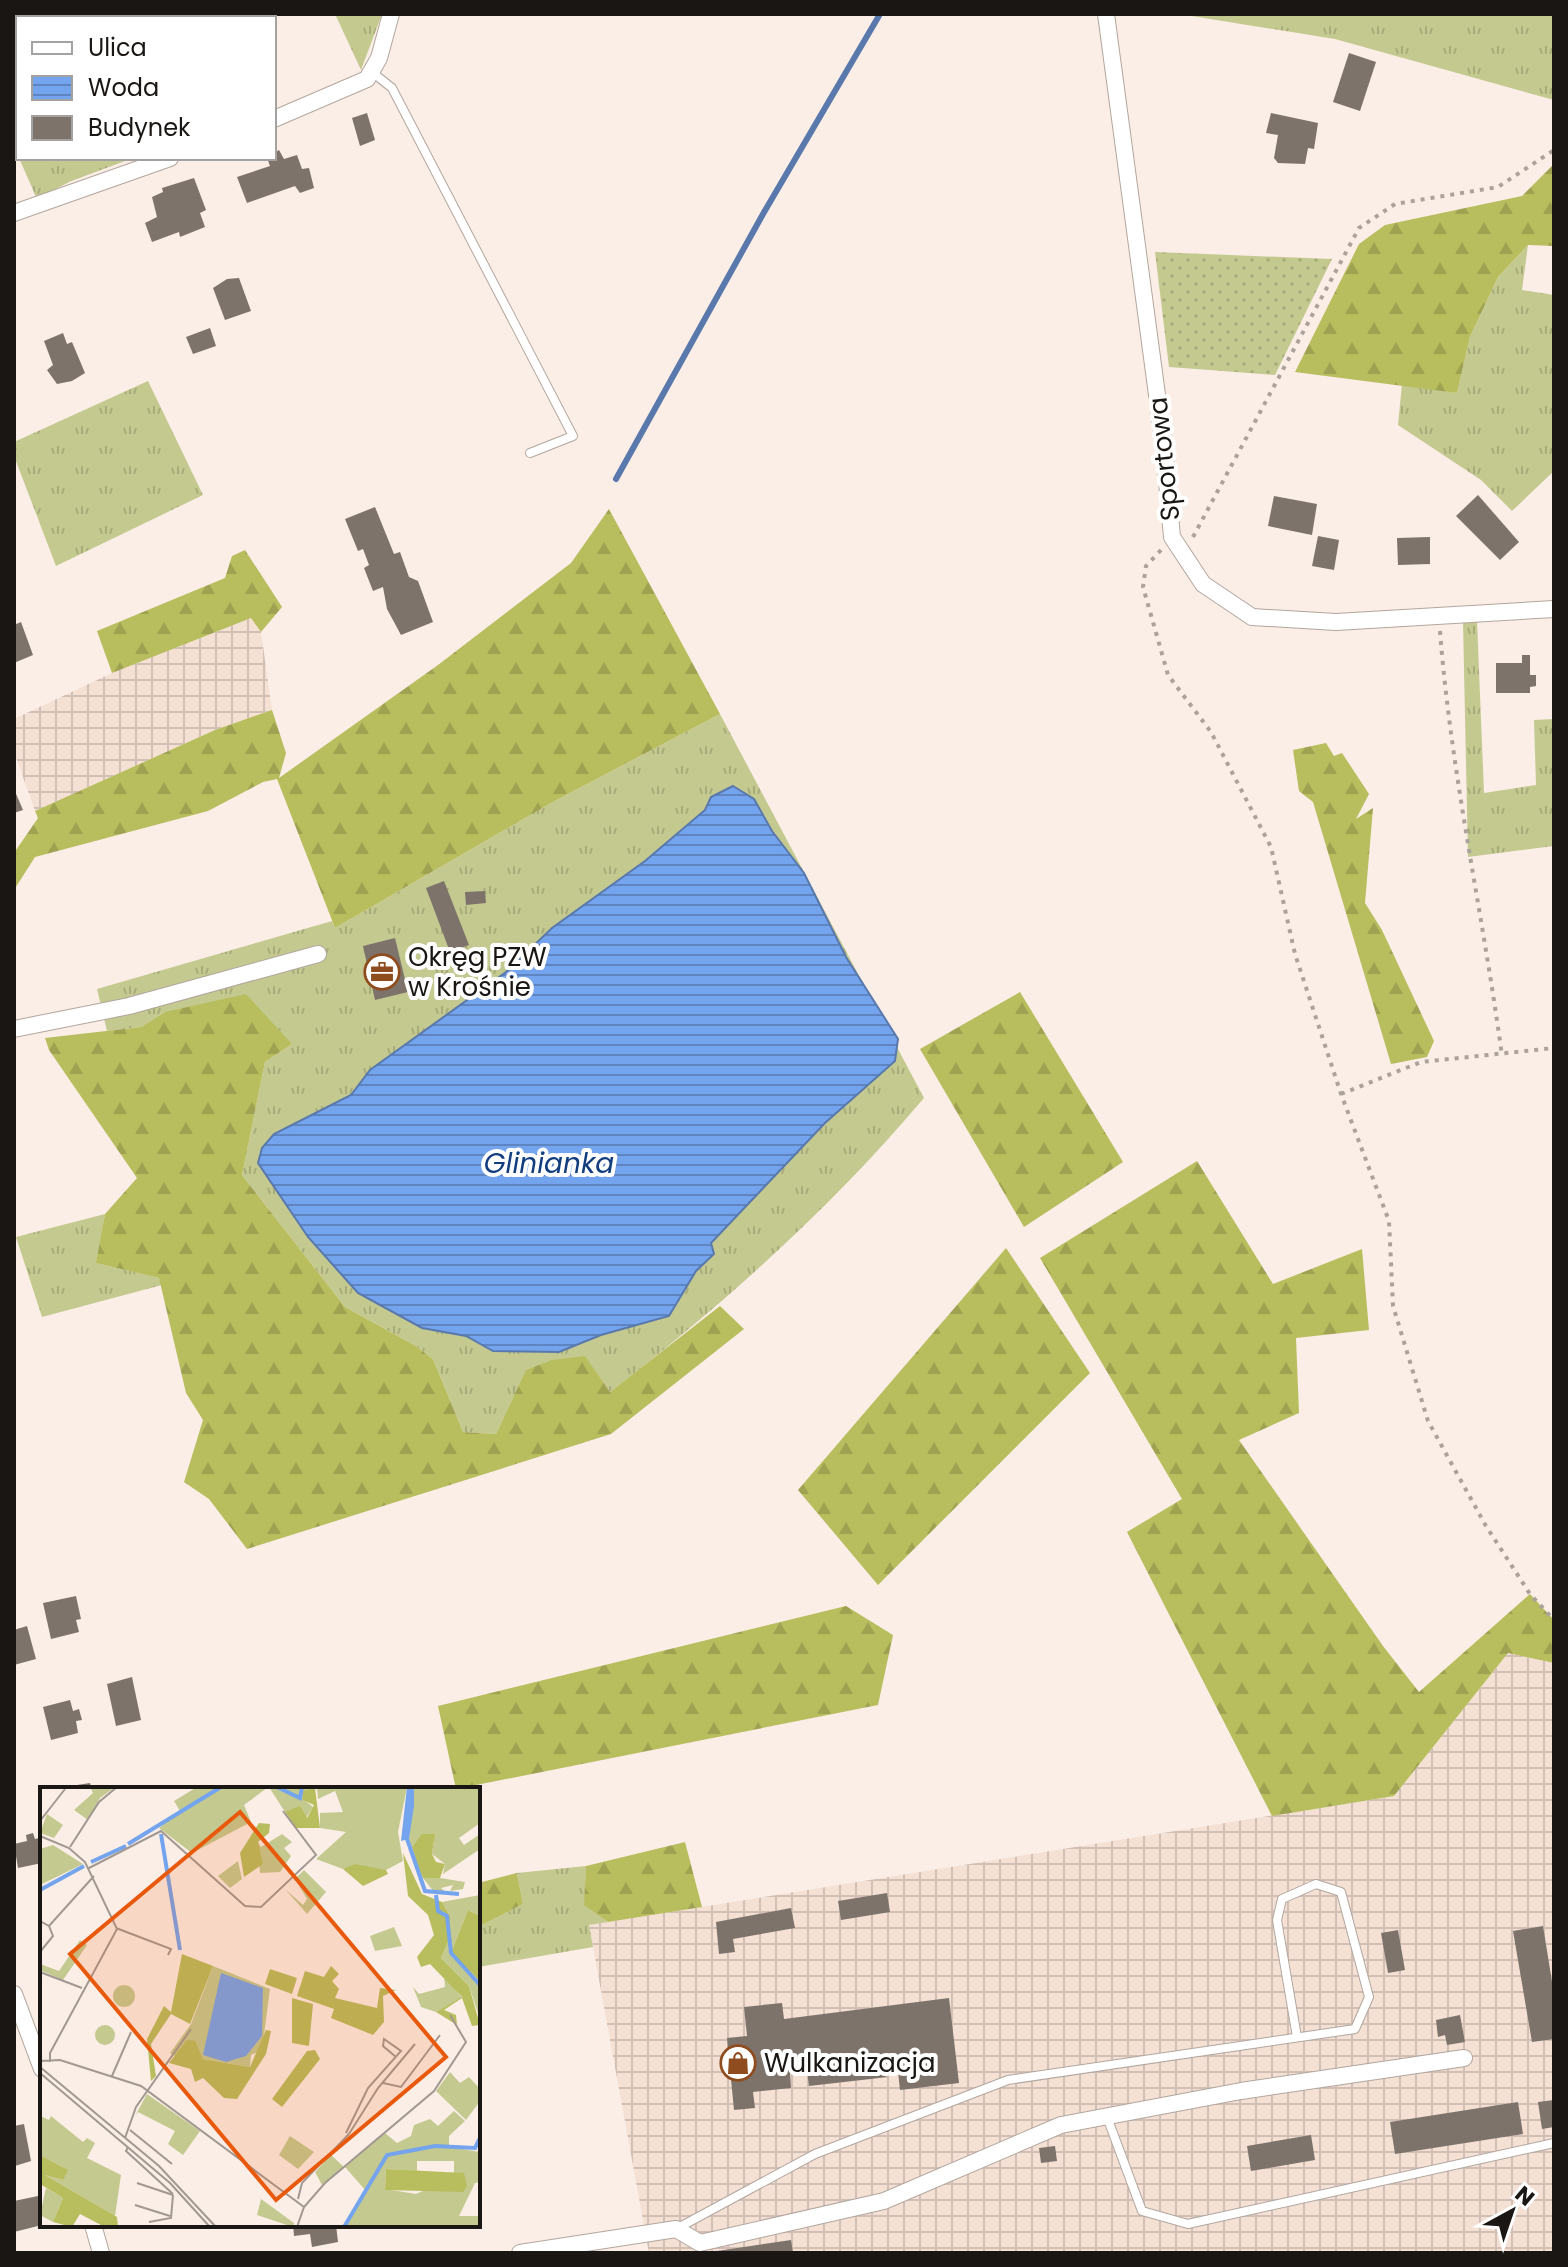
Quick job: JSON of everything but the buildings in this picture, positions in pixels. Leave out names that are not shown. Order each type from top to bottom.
[{"type":"street","points":[[276,118],[345,92],[367,79],[379,58],[391,14]]},
{"type":"street","name":"Sportowa","points":[[1106,14],[1164,447],[1172,537],[1203,584],[1252,617],[1336,622],[1554,609]]},
{"type":"street","points":[[14,213],[164,160]]},
{"type":"street","points":[[14,1029],[129,1006],[318,954]]},
{"type":"street","points":[[14,1994],[40,2064]]},
{"type":"street","points":[[520,2253],[676,2229],[700,2243],[884,2201],[1061,2125],[1241,2091],[1464,2058]]},
{"type":"street","points":[[94,2227],[101,2253]]},
{"type":"lane","points":[[371,71],[392,88],[573,436],[530,453]]},
{"type":"lane","points":[[676,2229],[815,2154],[1008,2080],[1355,2029],[1369,1997],[1341,1892],[1316,1884],[1282,1899],[1277,1920],[1297,2037]]},
{"type":"lane","points":[[1107,2116],[1142,2211],[1188,2224],[1554,2143]]},
{"type":"path","points":[[1184,555],[1359,228],[1395,204],[1455,191],[1498,187],[1554,150]]},
{"type":"path","points":[[1172,537],[1146,566],[1143,587],[1168,675],[1211,732],[1271,847],[1295,954],[1341,1094],[1389,1221],[1393,1306],[1428,1421],[1486,1526],[1530,1594],[1554,1620]]},
{"type":"path","points":[[1430,617],[1440,630],[1455,771],[1475,897],[1489,960],[1502,1056]]},
{"type":"path","points":[[1341,1094],[1421,1062],[1502,1056],[1554,1048]]},
{"type":"shaded area","points":[[251,618],[261,632],[272,710],[215,730],[35,811],[14,752],[14,719],[112,673]]},
{"type":"shaded area","points":[[1508,1653],[1554,1663],[1554,2253],[649,2253],[589,1925],[1394,1796]]},
{"type":"green space","points":[[14,14],[133,14],[16,16],[14,60]]},
{"type":"green space","points":[[335,14],[382,14],[361,70]]},
{"type":"green space","points":[[1179,14],[1554,14],[1554,100],[1335,39]]},
{"type":"green space","points":[[20,160],[128,160],[69,182],[37,199]]},
{"type":"green space","points":[[1554,164],[1554,246],[1528,245],[1498,277],[1470,337],[1457,393],[1295,372],[1359,244],[1385,225],[1522,196]]},
{"type":"green space","points":[[1528,245],[1522,290],[1554,295],[1554,471],[1512,511],[1481,480],[1398,425],[1402,384],[1457,393],[1470,337],[1498,277]]},
{"type":"green space","points":[[1155,252],[1332,259],[1275,375],[1169,367]]},
{"type":"green space","points":[[148,381],[203,495],[56,566],[14,456],[14,442]]},
{"type":"green space","points":[[609,509],[720,714],[553,802],[335,928],[277,779],[263,782],[208,811],[35,857],[14,890],[14,853],[38,818],[35,811],[215,730],[272,710],[286,753],[279,778],[438,665],[571,563]]},
{"type":"green space","points":[[245,550],[282,607],[261,632],[251,618],[112,673],[97,631],[225,578],[232,556]]},
{"type":"green space","points":[[1477,621],[1484,793],[1536,785],[1534,720],[1554,719],[1554,846],[1468,857],[1463,622]]},
{"type":"green space","name":"Glinianka","points":[[720,714],[924,1098],[852,1178],[774,1254],[694,1325],[610,1392],[585,1357],[526,1371],[496,1434],[463,1432],[433,1359],[416,1346],[345,1307],[242,1175],[265,1062],[292,1044],[165,1012],[141,1027],[107,1031],[97,989],[332,921],[335,928],[553,802]]},
{"type":"green space","points":[[1326,743],[1334,756],[1342,753],[1369,794],[1356,819],[1373,808],[1365,903],[1382,930],[1434,1041],[1427,1057],[1391,1064],[1313,802],[1299,791],[1293,750]]},
{"type":"green space","points":[[1020,992],[1123,1162],[1024,1227],[920,1049]]},
{"type":"green space","points":[[246,994],[292,1044],[265,1062],[242,1175],[345,1307],[416,1346],[433,1359],[463,1432],[496,1434],[526,1370],[552,1360],[585,1356],[610,1392],[720,1306],[744,1329],[611,1434],[247,1549],[209,1499],[184,1482],[203,1420],[186,1393],[159,1278],[96,1263],[105,1214],[137,1178],[49,1050],[45,1038],[141,1027],[165,1012]]},
{"type":"green space","points":[[1197,1161],[1273,1284],[1362,1249],[1369,1330],[1296,1338],[1299,1413],[1239,1440],[1383,1646],[1419,1692],[1530,1594],[1554,1620],[1554,1663],[1508,1653],[1394,1796],[1272,1816],[1127,1532],[1182,1499],[1040,1258]]},
{"type":"green space","points":[[105,1214],[97,1263],[159,1278],[162,1285],[42,1317],[16,1237]]},
{"type":"green space","points":[[1006,1248],[1090,1373],[878,1585],[798,1490]]},
{"type":"green space","points":[[846,1606],[893,1635],[878,1705],[466,1787],[456,1787],[438,1706]]},
{"type":"green space","points":[[685,1842],[702,1907],[608,1922],[584,1905],[586,1866]]},
{"type":"green space","points":[[586,1866],[585,1905],[608,1922],[589,1925],[593,1947],[480,1967],[480,1926],[523,1904],[517,1873]]},
{"type":"green space","points":[[517,1873],[523,1904],[480,1926],[480,1882]]},
{"type":"water","name":"Glinianka","points":[[733,786],[754,799],[772,831],[804,873],[846,957],[898,1039],[895,1061],[825,1123],[711,1243],[714,1254],[696,1271],[669,1316],[601,1335],[559,1352],[493,1351],[466,1336],[422,1328],[358,1293],[308,1237],[258,1163],[262,1148],[274,1134],[351,1095],[370,1070],[506,972],[552,928],[645,861],[705,810],[711,797]]},
{"type":"waterway","points":[[616,479],[763,214],[880,14]]},
{"type":"place","name":"Okręg PZW w Krośnie","points":[[382,972]]},
{"type":"place","name":"Wulkanizacja","points":[[738,2063]]}]
